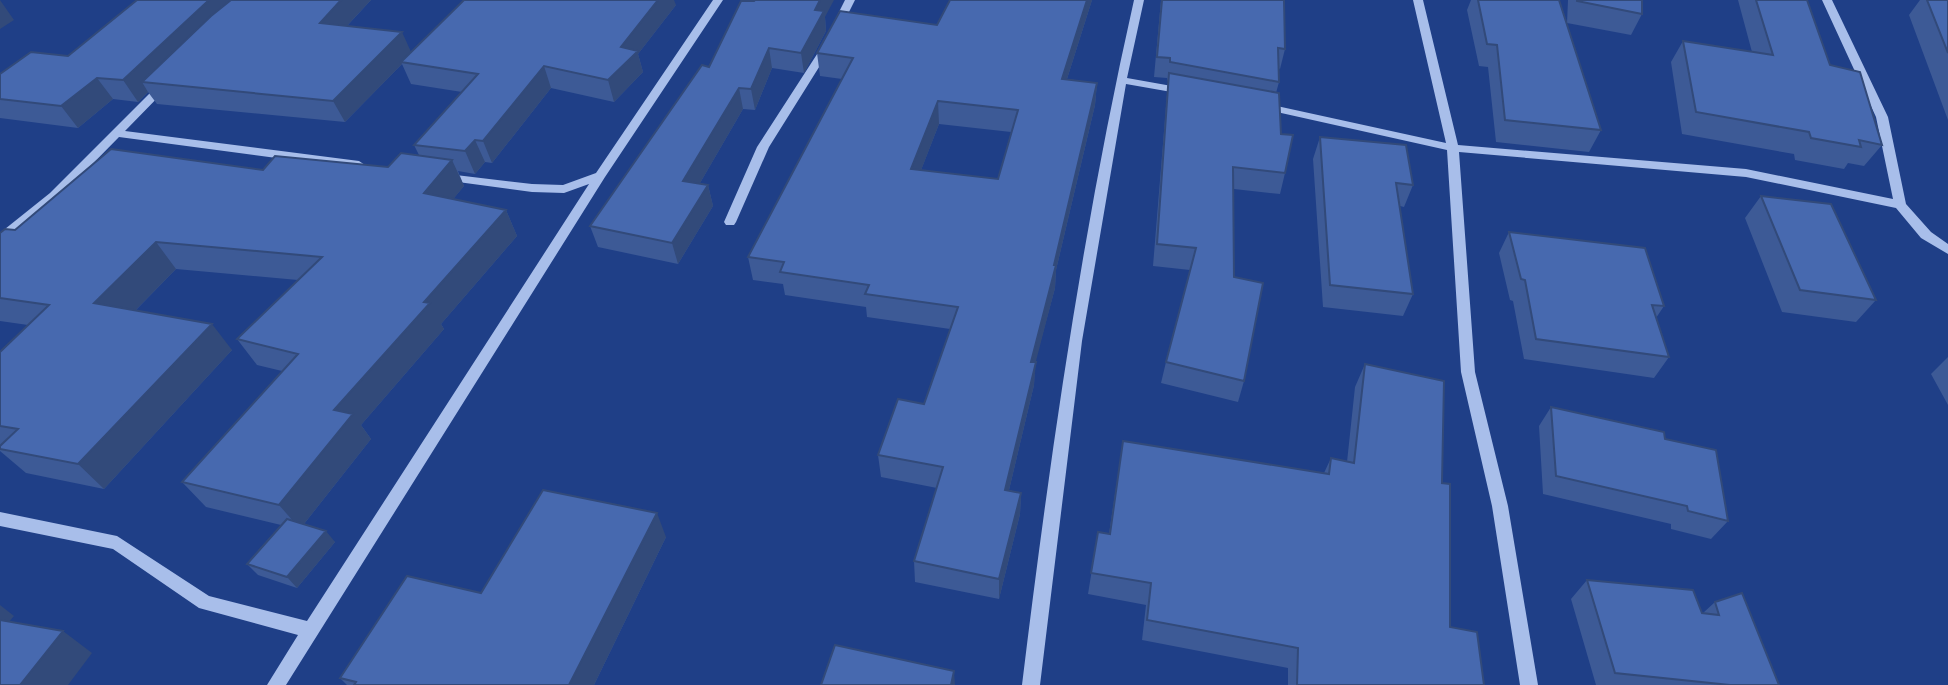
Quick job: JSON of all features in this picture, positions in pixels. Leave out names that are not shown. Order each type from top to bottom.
[{"type":"street","points":[[276,685],[600,176],[718,0]]},
{"type":"street","points":[[730,222],[763,147],[817,67],[850,0]]},
{"type":"street","points":[[1031,685],[1058,444],[1121,80],[1139,0]]},
{"type":"street","points":[[1418,0],[1453,148],[1468,372],[1500,506],[1529,685]]},
{"type":"street","points":[[1827,0],[1882,117],[1900,205],[1926,235],[1948,250]]},
{"type":"street","points":[[0,240],[54,196],[173,76]]},
{"type":"street","points":[[1121,80],[1203,94]]},
{"type":"street","points":[[1248,103],[1453,148],[1746,173],[1900,205]]},
{"type":"street","points":[[116,133],[367,166]]},
{"type":"street","points":[[427,174],[532,188],[564,189],[600,176]]},
{"type":"street","points":[[0,519],[117,543],[205,603],[309,630]]},
{"type":"building","points":[[137,0],[209,0],[123,80],[97,78],[61,106],[0,99],[0,74],[31,52],[68,56]]},
{"type":"building","points":[[231,0],[341,0],[320,23],[402,32],[333,101],[142,82]]},
{"type":"building","points":[[464,0],[658,0],[621,47],[638,51],[608,80],[544,66],[483,141],[475,140],[465,151],[414,145],[478,74],[401,62]]},
{"type":"building","points":[[820,0],[815,10],[824,11],[801,53],[769,48],[751,89],[739,88],[683,181],[708,185],[672,243],[590,226],[702,65],[709,67],[741,1]]},
{"type":"building","points":[[950,0],[1087,0],[1062,79],[1097,83],[1031,362],[1036,362],[1005,490],[1021,493],[999,579],[914,561],[943,467],[878,455],[898,399],[924,404],[958,307],[865,294],[869,285],[780,272],[784,262],[748,257],[853,58],[817,53],[840,11],[937,25]],"holes":[[[938,101],[1018,110],[998,179],[911,169]]]},
{"type":"building","points":[[1162,0],[1284,0],[1285,49],[1278,48],[1279,82],[1157,57]]},
{"type":"building","points":[[1478,0],[1559,0],[1601,130],[1505,120],[1497,45],[1487,44]]},
{"type":"building","points":[[1642,0],[1642,14],[1577,1]]},
{"type":"building","points":[[1756,0],[1807,0],[1830,65],[1860,72],[1882,145],[1859,140],[1861,147],[1811,138],[1809,132],[1696,112],[1683,41],[1773,55]]},
{"type":"building","points":[[1927,0],[1948,0],[1948,53]]},
{"type":"building","points":[[1169,73],[1279,93],[1281,134],[1293,135],[1285,173],[1233,167],[1234,277],[1263,283],[1244,381],[1166,362],[1196,248],[1157,244]]},
{"type":"building","points":[[1320,137],[1406,145],[1413,185],[1396,183],[1413,294],[1330,285]]},
{"type":"building","points":[[111,149],[263,170],[275,156],[388,167],[401,153],[452,160],[424,193],[506,210],[424,302],[430,303],[334,410],[353,414],[279,505],[182,482],[298,354],[237,339],[322,257],[156,242],[94,303],[212,324],[78,464],[0,449],[18,429],[0,426],[0,352],[49,305],[0,298],[0,233],[5,229],[15,230]]},
{"type":"building","points":[[1761,196],[1831,204],[1876,300],[1800,290]]},
{"type":"building","points":[[1509,232],[1645,248],[1664,306],[1652,305],[1669,357],[1536,339],[1525,280],[1521,279]]},
{"type":"building","points":[[1365,364],[1444,381],[1442,483],[1450,484],[1450,627],[1477,632],[1484,685],[1297,685],[1298,648],[1147,620],[1151,583],[1091,573],[1098,532],[1110,534],[1123,441],[1329,474],[1331,458],[1354,463]]},
{"type":"building","points":[[1551,407],[1664,432],[1665,439],[1716,450],[1728,521],[1688,511],[1687,506],[1556,476]]},
{"type":"building","points":[[543,490],[657,513],[569,685],[354,685],[356,682],[340,678],[407,576],[481,593]]},
{"type":"building","points":[[287,519],[326,531],[287,577],[247,564]]},
{"type":"building","points":[[1587,580],[1693,590],[1702,613],[1719,615],[1715,602],[1742,593],[1779,685],[1730,685],[1615,673]]},
{"type":"building","points":[[0,620],[63,631],[20,685],[0,685]]},
{"type":"building","points":[[835,645],[954,671],[951,685],[821,685]]}]
